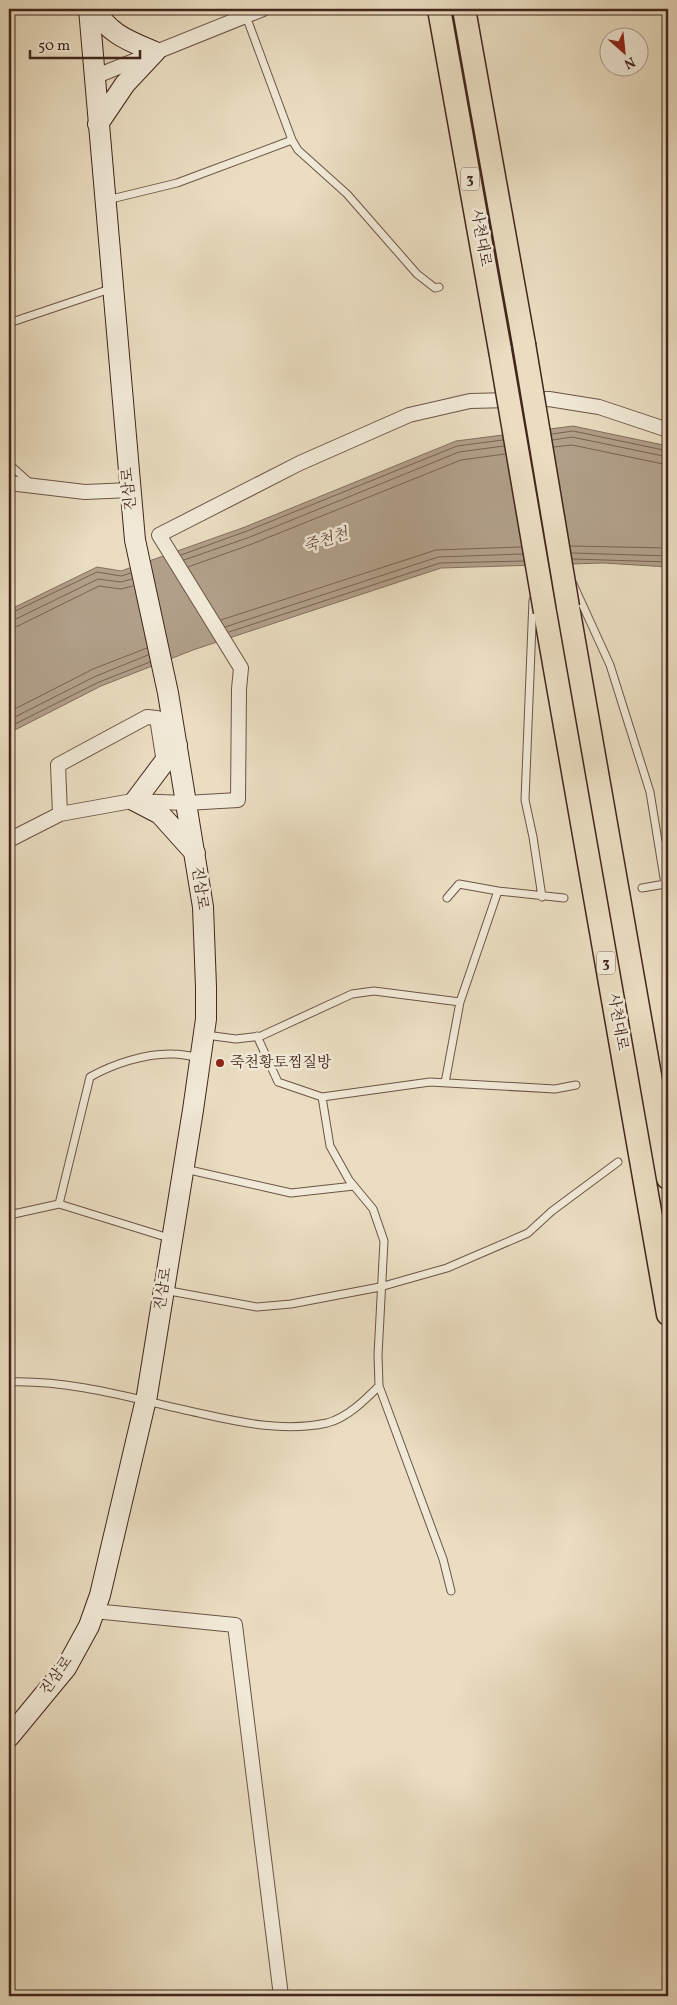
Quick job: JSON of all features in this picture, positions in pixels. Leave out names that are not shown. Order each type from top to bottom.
[{"type":"main road","name":"사천대로","points":[[464,9],[524,344],[668,1178]]},
{"type":"main road","name":"사천대로","points":[[438,11],[500,350],[668,1314]]},
{"type":"street","name":"진삼로","points":[[9,1736],[66,1668],[89,1626],[94,1611],[145,1402],[184,1169],[204,1034],[206,987],[203,907],[168,693],[136,546],[89,9]]},
{"type":"street","points":[[96,9],[108,27],[118,36],[155,52]]},
{"type":"street","points":[[94,77],[263,9]]},
{"type":"street","points":[[98,124],[125,84],[155,52]]},
{"type":"street","points":[[136,546],[300,463],[409,414],[470,401],[549,399],[598,407],[668,430]]},
{"type":"street","points":[[9,483],[85,492],[130,490]]},
{"type":"street","points":[[9,840],[34,825],[60,814],[135,801],[238,800],[239,689],[241,668],[159,535]]},
{"type":"street","points":[[60,814],[58,765],[147,717],[157,718],[164,763]]},
{"type":"street","points":[[135,801],[177,745]]},
{"type":"street","points":[[135,801],[160,814],[194,853]]},
{"type":"street","points":[[94,1611],[235,1625],[281,1996]]},
{"type":"lane","points":[[246,16],[292,140],[298,150],[347,194],[417,274],[429,285],[435,288],[439,287]]},
{"type":"lane","points":[[105,201],[177,182],[292,140]]},
{"type":"lane","points":[[9,323],[112,288]]},
{"type":"lane","points":[[9,464],[34,487]]},
{"type":"lane","points":[[559,554],[610,665],[650,792],[666,884],[642,888]]},
{"type":"lane","points":[[536,560],[528,684],[525,800],[542,897]]},
{"type":"lane","points":[[447,898],[459,884],[542,897],[564,898]]},
{"type":"lane","points":[[445,1083],[460,1002],[498,891]]},
{"type":"lane","points":[[204,1034],[236,1039],[257,1036],[277,1030],[352,994],[374,991],[460,1002]]},
{"type":"lane","points":[[257,1036],[278,1082],[322,1096],[430,1082],[555,1089],[576,1085]]},
{"type":"lane","points":[[59,1204],[90,1077],[104,1070],[143,1058],[172,1054],[200,1058]]},
{"type":"lane","points":[[322,1096],[330,1146],[354,1186],[373,1209],[381,1228],[384,1241],[380,1287],[379,1386],[443,1559],[451,1591]]},
{"type":"lane","points":[[164,1290],[256,1307],[291,1304],[380,1287],[447,1268],[511,1242],[528,1233],[552,1211],[618,1162]]},
{"type":"lane","points":[[184,1169],[291,1193],[354,1186]]},
{"type":"lane","points":[[9,1215],[59,1204],[172,1238]]},
{"type":"lane","points":[[9,1382],[56,1382],[240,1422],[279,1427],[328,1422],[342,1416],[363,1402],[379,1386]]},
{"type":"water","name":"죽천천","points":[[573,426],[668,446],[668,567],[603,563],[441,568],[193,650],[101,686],[9,733],[9,610],[97,567],[121,571],[245,527],[456,441]]},
{"type":"place","name":"죽천황토찜질방","points":[[220,1063]]}]
